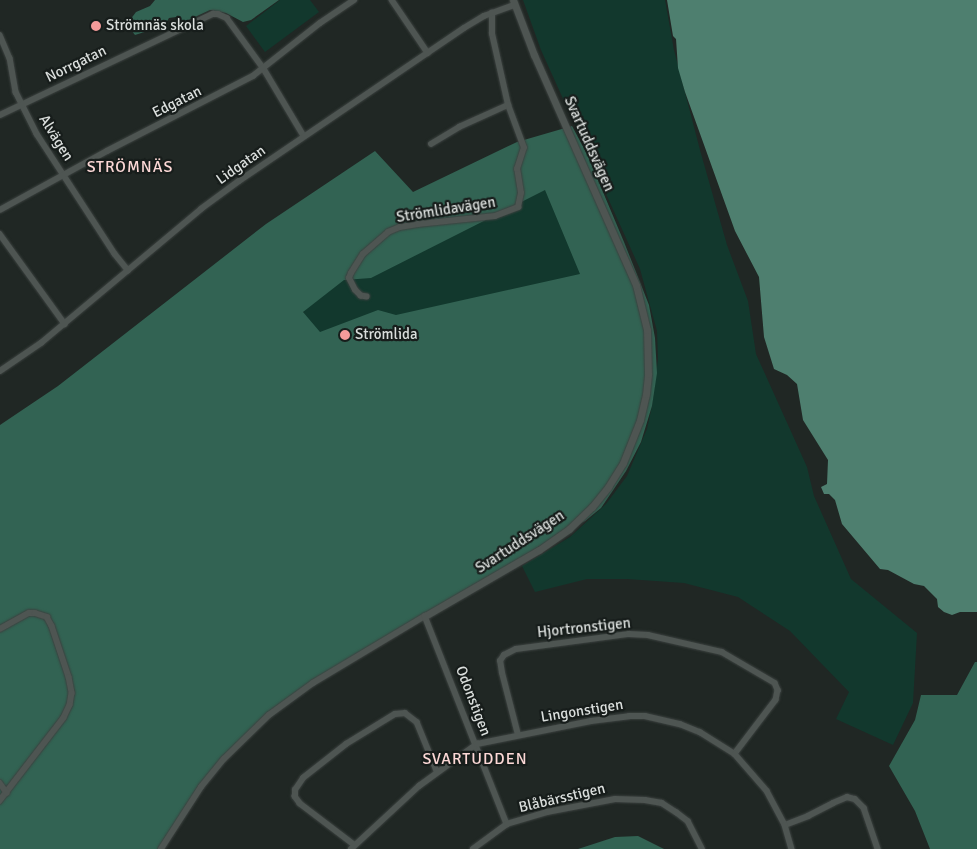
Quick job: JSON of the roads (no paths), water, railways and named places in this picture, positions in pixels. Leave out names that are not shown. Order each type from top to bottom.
[{"type":"street","name":"Edgatan","points":[[0,210],[235,87],[264,69],[320,23],[354,0]]},
{"type":"street","points":[[392,0],[428,53]]},
{"type":"street","name":"Lidgatan","points":[[0,371],[65,324],[201,209],[304,136],[464,28],[513,3]]},
{"type":"street","name":"Svartuddsvägen","points":[[161,849],[201,787],[224,759],[269,715],[313,683],[539,550],[569,529],[592,507],[608,487],[623,463],[640,420],[646,394],[647,330],[636,285],[534,55],[513,3]]},
{"type":"street","name":"Strömlidavägen","points":[[366,297],[355,290],[349,278],[350,273],[362,254],[388,232],[400,227],[418,224],[496,216],[518,207],[521,193],[517,169],[524,148],[508,105],[492,34],[492,13]]},
{"type":"street","name":"Norrgatan","points":[[0,115],[213,14],[223,15],[227,18],[264,69],[304,136]]},
{"type":"street","name":"Alvägen","points":[[0,35],[10,58],[13,81],[22,104],[49,154],[115,254],[128,270]]},
{"type":"street","points":[[432,144],[459,127],[508,105]]},
{"type":"street","points":[[0,234],[65,324]]},
{"type":"street","points":[[0,629],[29,613],[47,617],[52,626],[71,685],[71,700],[64,718],[0,801]]},
{"type":"street","name":"Odonstigen","points":[[426,616],[507,824]]},
{"type":"street","name":"Hjortronstigen","points":[[518,735],[502,673],[500,661],[504,655],[516,648],[628,634],[648,635],[722,652],[775,683],[778,690],[776,700],[735,754]]},
{"type":"street","points":[[353,847],[300,804],[295,797],[295,790],[303,778],[346,744],[395,714],[405,713],[417,722],[437,771]]},
{"type":"street","name":"Lingonstigen","points":[[353,847],[402,800],[437,771],[477,744],[605,718],[645,716],[680,724],[700,732],[735,754],[767,791],[784,825],[792,849]]},
{"type":"street","points":[[0,783],[6,792]]},
{"type":"street","name":"Blåbärsstigen","points":[[473,849],[507,824],[615,798],[662,803],[688,821],[702,849]]},
{"type":"street","points":[[784,825],[808,816],[833,803],[847,798],[855,799],[864,808],[878,849]]},
{"type":"place","name":"Strömnäs skola","points":[[96,26]]},
{"type":"place","name":"Strömlida","points":[[345,335]]},
{"type":"district","name":"STRÖMNÄS","points":[[130,167]]},
{"type":"district","name":"SVARTUDDEN","points":[[475,759]]}]
